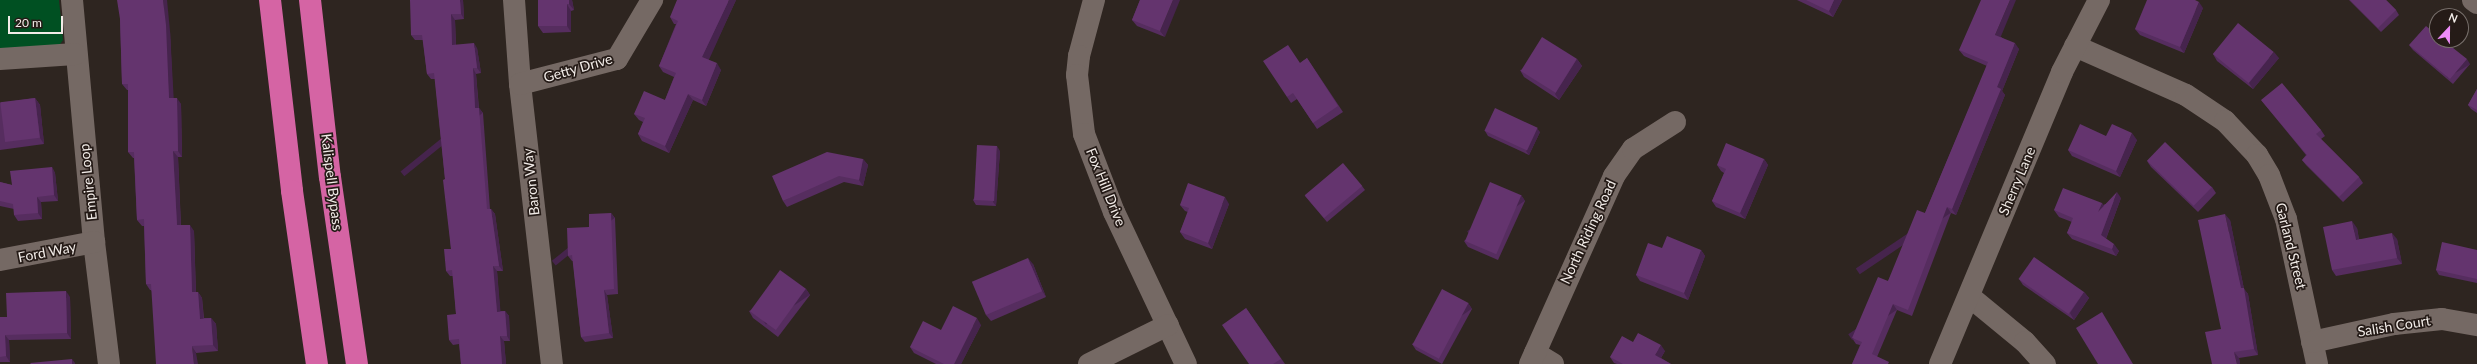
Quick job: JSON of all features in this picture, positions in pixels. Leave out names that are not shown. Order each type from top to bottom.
[{"type":"highway","points":[[270,0],[292,191],[317,364]]},
{"type":"highway","name":"Kalispell Bypass","points":[[310,0],[330,177],[357,364]]},
{"type":"street","name":"Empire Loop","points":[[72,0],[75,54],[94,242],[109,364]]},
{"type":"street","name":"Baron Way","points":[[514,0],[520,84],[552,364]]},
{"type":"street","name":"Getty Drive","points":[[520,84],[617,60],[652,0]]},
{"type":"street","name":"Fox Hill Drive","points":[[1094,0],[1079,56],[1077,75],[1084,134],[1114,212],[1186,364]]},
{"type":"street","name":"Sherry Lane","points":[[1940,364],[2075,46],[2099,0]]},
{"type":"street","points":[[2473,0],[2477,3]]},
{"type":"street","name":"Garland Street","points":[[2075,46],[2186,94],[2225,121],[2257,155],[2269,175],[2286,219],[2317,364]]},
{"type":"street","points":[[0,59],[75,54]]},
{"type":"street","name":"North Riding Road","points":[[1533,358],[1614,176],[1633,149],[1675,122]]},
{"type":"street","name":"Ford Way","points":[[0,260],[94,242]]},
{"type":"street","points":[[1969,296],[2025,342],[2045,364]]},
{"type":"street","name":"Salish Court","points":[[2312,342],[2394,324],[2442,319],[2477,325]]},
{"type":"street","points":[[1089,364],[1168,326]]},
{"type":"street","points":[[1533,358],[1554,364]]},
{"type":"green space","points":[[0,0],[59,0],[63,40],[58,47],[0,51]]},
{"type":"building","points":[[117,0],[163,0],[166,25],[169,98],[177,98],[178,151],[173,151],[177,225],[190,225],[192,292],[198,292],[200,319],[211,318],[213,345],[192,346],[194,364],[156,364],[151,284],[146,284],[144,219],[137,220],[134,152],[128,152],[128,84],[122,84],[120,19]]},
{"type":"building","points":[[410,0],[460,0],[461,14],[451,14],[452,45],[474,43],[477,68],[473,68],[475,108],[479,108],[487,209],[491,209],[499,266],[493,266],[497,312],[505,311],[507,336],[500,336],[502,364],[461,364],[459,339],[449,340],[447,315],[456,314],[452,270],[446,271],[444,249],[451,249],[443,180],[445,179],[434,73],[427,74],[422,35],[411,35]]},
{"type":"building","points":[[538,0],[569,0],[569,4],[567,4],[567,26],[538,26]]},
{"type":"building","points":[[677,0],[729,0],[702,57],[717,63],[702,100],[688,94],[665,146],[638,134],[645,118],[634,114],[644,91],[665,100],[676,73],[659,66],[678,21],[670,17]]},
{"type":"building","points":[[1140,0],[1173,0],[1160,31],[1132,20]]},
{"type":"building","points":[[1806,0],[1834,0],[1829,11]]},
{"type":"building","points":[[1981,0],[2010,0],[1995,35],[2015,43],[1997,87],[2001,89],[1952,209],[1947,207],[1908,310],[1893,304],[1872,354],[1889,362],[1888,364],[1852,364],[1862,342],[1852,338],[1878,277],[1888,281],[1917,210],[1925,213],[1988,62],[1959,50]]},
{"type":"building","points":[[2147,0],[2195,0],[2199,2],[2180,47],[2135,29]]},
{"type":"building","points":[[2350,0],[2386,0],[2396,10],[2378,28]]},
{"type":"building","points":[[2238,23],[2274,52],[2249,83],[2213,54]]},
{"type":"building","points":[[2426,26],[2429,28],[2429,48],[2453,48],[2467,59],[2450,79],[2409,45]]},
{"type":"building","points":[[1542,37],[1577,59],[1556,93],[1521,71]]},
{"type":"building","points":[[1288,45],[1300,63],[1307,58],[1338,106],[1313,123],[1293,93],[1287,97],[1263,61]]},
{"type":"building","points":[[2282,83],[2321,130],[2316,134],[2359,177],[2339,197],[2302,160],[2307,155],[2261,100]]},
{"type":"building","points":[[2477,89],[2477,110],[2468,105]]},
{"type":"building","points":[[35,98],[40,138],[5,142],[0,102]]},
{"type":"building","points":[[1495,108],[1538,128],[1527,151],[1484,131]]},
{"type":"building","points":[[2080,124],[2106,136],[2112,124],[2132,133],[2116,171],[2068,150]]},
{"type":"building","points":[[2165,142],[2212,187],[2194,206],[2147,161]]},
{"type":"building","points":[[1726,143],[1764,159],[1740,213],[1712,201],[1726,169],[1717,165]]},
{"type":"building","points":[[977,145],[997,146],[994,201],[974,200]]},
{"type":"building","points":[[827,152],[863,159],[859,180],[839,176],[783,201],[772,176]]},
{"type":"building","points":[[1343,163],[1362,186],[1324,218],[1305,195]]},
{"type":"building","points":[[52,167],[54,195],[37,197],[38,213],[14,215],[13,204],[0,201],[0,182],[12,185],[10,171]]},
{"type":"building","points":[[1490,182],[1521,195],[1496,254],[1465,241]]},
{"type":"building","points":[[1188,183],[1225,197],[1208,243],[1180,232],[1189,208],[1180,205]]},
{"type":"building","points":[[2063,188],[2102,203],[2098,212],[2117,192],[2101,235],[2114,244],[2112,249],[2067,233],[2073,218],[2054,210]]},
{"type":"building","points":[[611,213],[614,289],[604,290],[609,333],[581,337],[572,255],[568,256],[567,228],[589,227],[589,214]]},
{"type":"building","points":[[2225,214],[2241,288],[2244,288],[2254,349],[2234,352],[2237,364],[2212,364],[2205,332],[2221,329],[2198,220]]},
{"type":"building","points":[[2352,221],[2356,240],[2392,233],[2397,258],[2332,270],[2323,227]]},
{"type":"building","points":[[1667,236],[1701,250],[1684,293],[1636,275],[1648,243],[1662,248]]},
{"type":"building","points":[[2442,242],[2477,250],[2477,279],[2436,270]]},
{"type":"building","points":[[2034,257],[2084,292],[2068,314],[2019,279]]},
{"type":"building","points":[[1028,258],[1042,291],[986,315],[972,282]]},
{"type":"building","points":[[780,270],[806,289],[776,330],[750,311]]},
{"type":"building","points":[[1442,289],[1468,303],[1439,359],[1412,345]]},
{"type":"building","points":[[66,291],[67,333],[5,335],[6,356],[0,357],[0,317],[7,317],[6,293]]},
{"type":"building","points":[[953,306],[977,318],[954,364],[944,364],[910,347],[923,321],[941,330]]},
{"type":"building","points":[[1246,308],[1281,359],[1273,364],[1249,364],[1222,325]]},
{"type":"building","points":[[2102,312],[2133,364],[2098,364],[2076,328]]},
{"type":"building","points":[[1638,333],[1661,345],[1655,355],[1671,364],[1623,364],[1610,357],[1622,336],[1633,342]]},
{"type":"building","points":[[72,359],[72,364],[30,363]]}]
